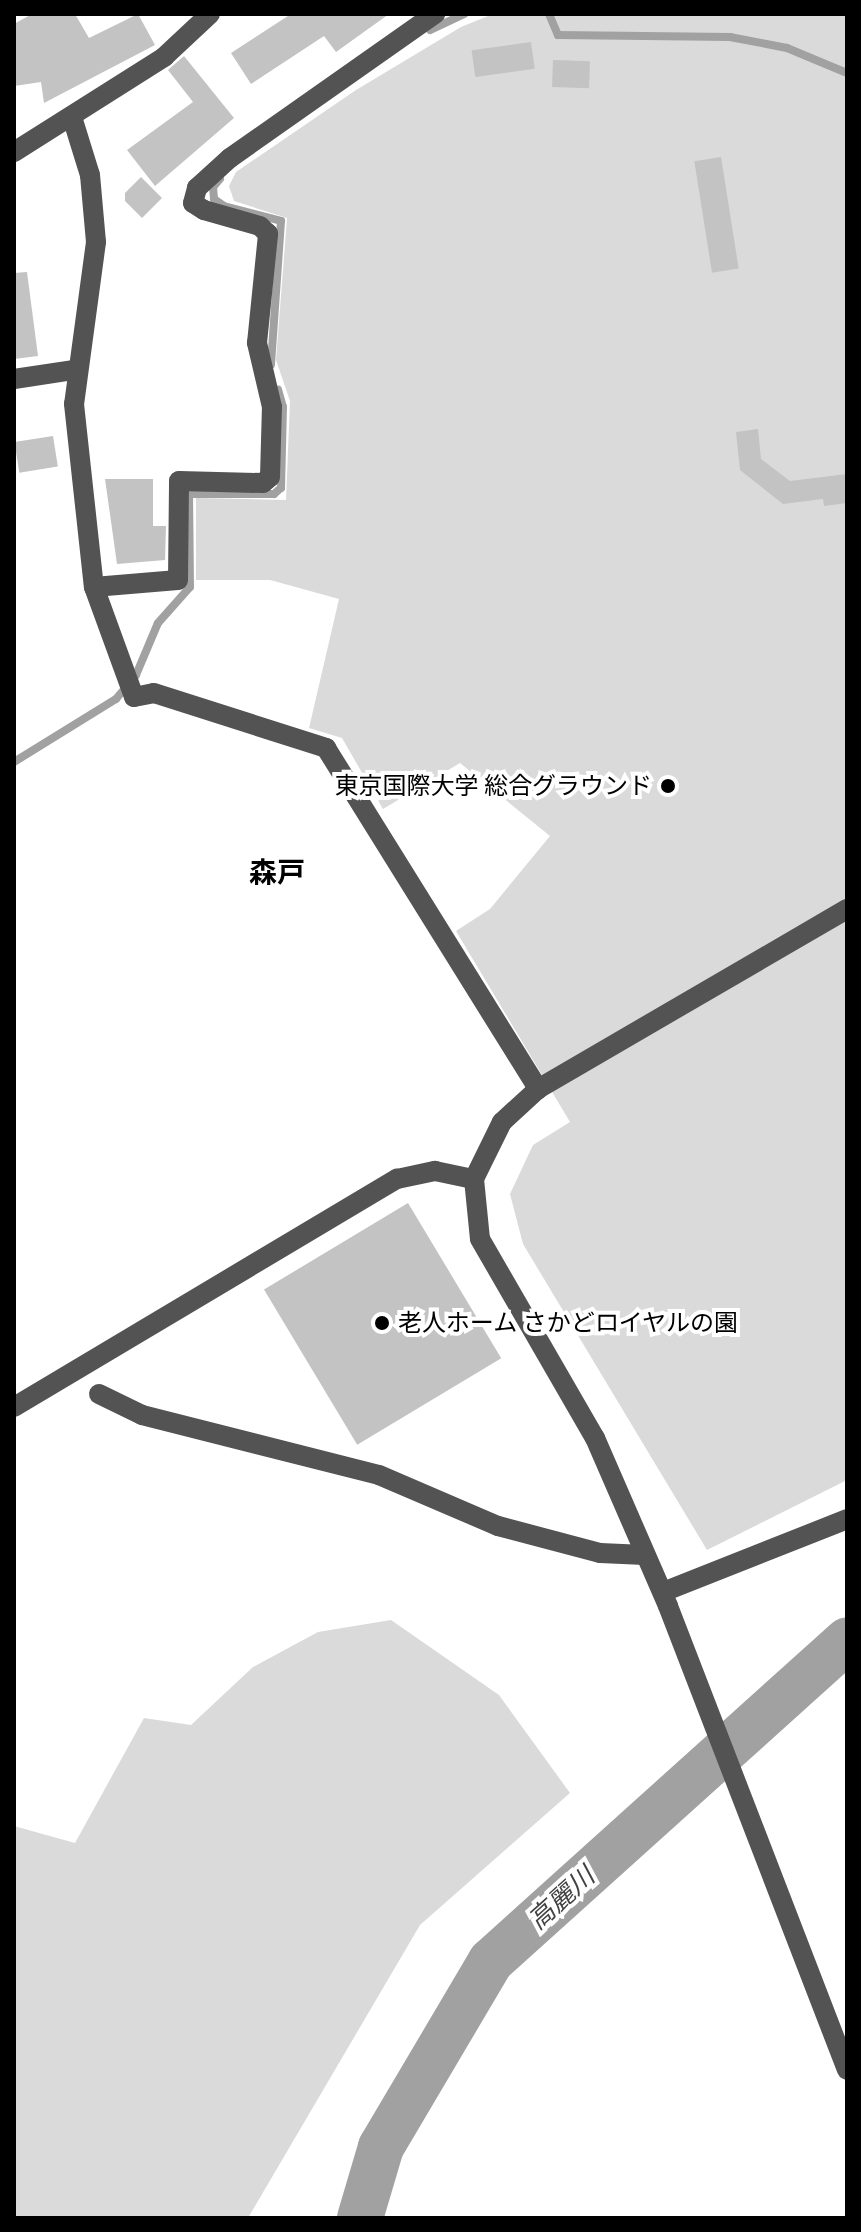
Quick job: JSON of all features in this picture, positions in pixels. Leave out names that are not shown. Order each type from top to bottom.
[{"type":"street","points":[[15,149],[72,117],[164,57],[210,14]]},
{"type":"street","points":[[94,587],[178,580],[179,481],[263,483],[270,477],[272,407],[257,343],[268,234],[260,226],[204,210],[193,203],[197,188],[230,158],[435,14]]},
{"type":"street","points":[[72,117],[90,175],[96,242],[74,370],[94,587],[134,697],[154,693],[326,748],[538,1089]]},
{"type":"street","points":[[14,379],[74,370]]},
{"type":"street","points":[[847,909],[538,1089],[502,1122],[474,1179],[480,1239],[595,1438],[663,1592],[847,2070]]},
{"type":"street","points":[[14,1407],[397,1179],[435,1171],[474,1179]]},
{"type":"street","points":[[99,1394],[142,1415],[379,1475],[498,1526],[600,1553],[645,1555]]},
{"type":"street","points":[[663,1592],[847,1519]]},
{"type":"shaded area","name":"東京国際大学 総合グラウンド","points":[[493,14],[847,14],[847,1480],[707,1550],[523,1244],[510,1194],[533,1145],[570,1122],[456,931],[490,909],[550,836],[460,763],[383,809],[342,738],[309,728],[339,599],[270,580],[196,580],[196,498],[286,500],[290,401],[276,360],[287,218],[234,201],[229,186],[236,172],[356,90],[461,27]]},
{"type":"shaded area","points":[[391,1620],[499,1695],[570,1793],[420,1925],[248,2218],[14,2218],[14,1826],[75,1843],[144,1718],[191,1725],[253,1667],[318,1632]]},
{"type":"building","points":[[32,14],[75,14],[89,38],[138,14],[155,45],[44,103],[41,82],[14,86],[14,24]]},
{"type":"building","points":[[291,14],[389,14],[336,52],[324,36],[251,84],[231,53]]},
{"type":"building","points":[[531,42],[535,69],[475,77],[472,50]]},
{"type":"building","points":[[184,56],[234,118],[155,186],[127,150],[193,102],[168,70]]},
{"type":"building","points":[[553,60],[590,61],[589,88],[552,87]]},
{"type":"building","points":[[721,157],[739,269],[712,273],[694,161]]},
{"type":"building","points":[[141,177],[162,198],[142,218],[125,201],[125,193]]},
{"type":"building","points":[[27,272],[38,356],[14,359],[14,273]]},
{"type":"building","points":[[758,429],[761,459],[790,481],[847,474],[847,503],[824,506],[823,499],[783,504],[740,470],[736,432]]},
{"type":"building","points":[[53,436],[58,467],[19,473],[14,442]]},
{"type":"building","points":[[105,479],[153,479],[153,526],[166,526],[165,560],[117,564]]},
{"type":"building","name":"老人ホーム さかどロイヤルの園","points":[[408,1203],[501,1358],[357,1445],[264,1290]]},
{"type":"waterway","points":[[430,30],[465,14]]},
{"type":"waterway","points":[[549,14],[558,35],[730,37],[787,48],[847,73]]},
{"type":"waterway","points":[[220,179],[213,187],[214,199],[224,206],[281,221],[271,365]]},
{"type":"waterway","points":[[14,762],[116,699],[136,675],[158,623],[190,587],[189,494],[274,494],[281,488],[283,407],[278,390]]},
{"type":"waterway","name":"高麗川","points":[[360,2218],[381,2147],[491,1961],[847,1640]]},
{"type":"place","name":"東京国際大学 総合グラウンド","points":[[668,786]]},
{"type":"place","name":"老人ホーム さかどロイヤルの園","points":[[382,1323]]},
{"type":"district","name":"森戸","points":[[277,872]]}]
